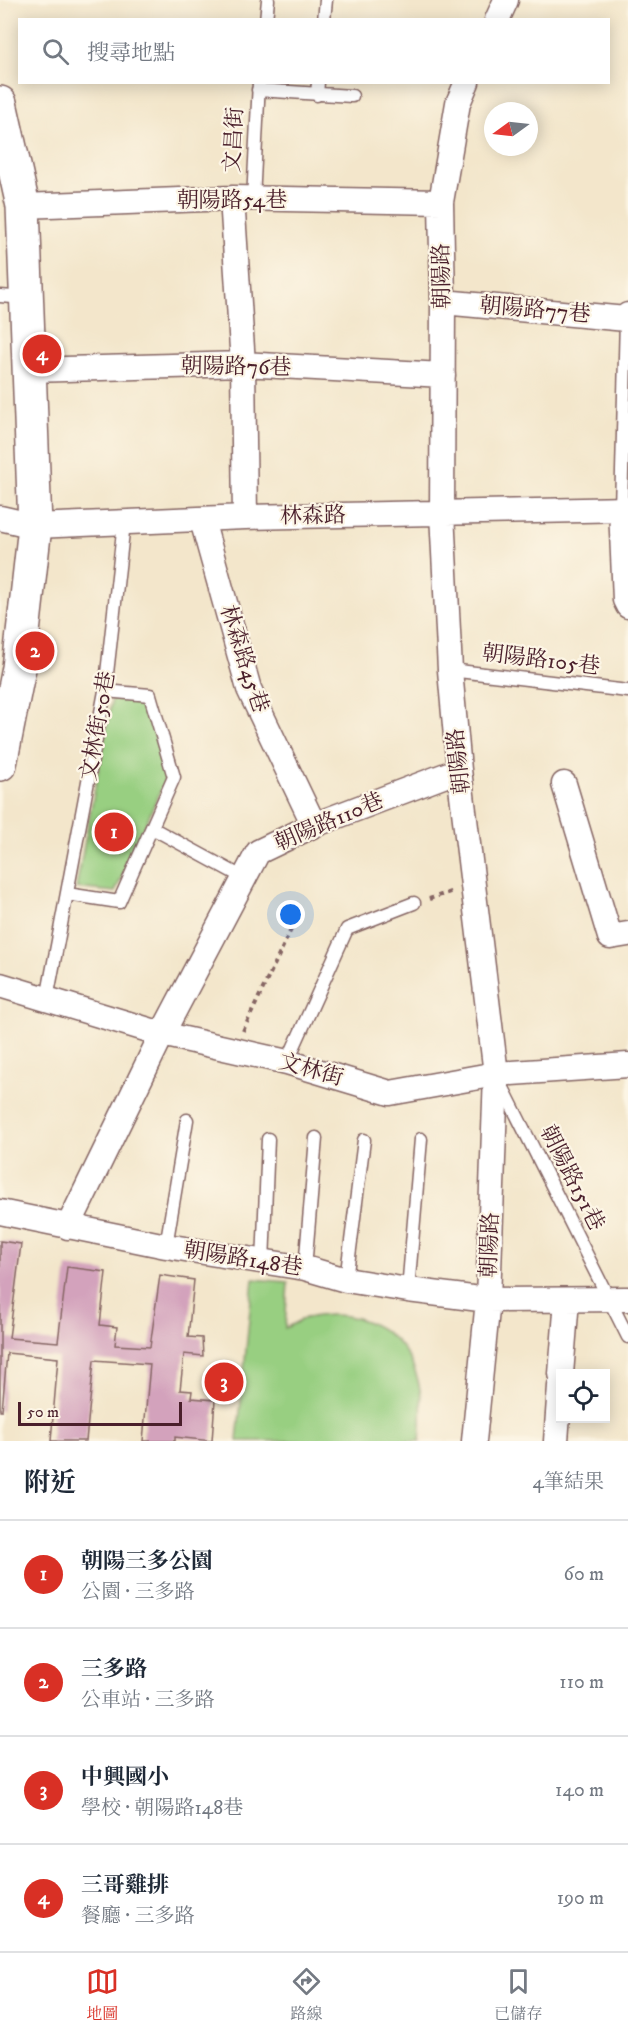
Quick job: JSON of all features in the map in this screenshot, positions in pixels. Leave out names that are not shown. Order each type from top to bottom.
[{"type":"street","points":[[498,18],[506,0]]},
{"type":"street","name":"朝陽路","points":[[466,84],[458,103],[441,202],[442,513],[450,670],[459,770],[496,1074],[488,1300],[474,1441]]},
{"type":"street","points":[[0,102],[23,206],[14,297],[30,370],[35,526],[20,668],[7,691],[0,764]]},
{"type":"street","points":[[242,199],[245,517]]},
{"type":"street","name":"朝陽路54巷","points":[[23,206],[242,199],[441,202]]},
{"type":"street","name":"朝陽路77巷","points":[[443,302],[627,317]]},
{"type":"street","name":"朝陽路76巷","points":[[30,370],[243,364],[443,375]]},
{"type":"street","points":[[624,509],[625,600],[628,606]]},
{"type":"street","name":"林森路","points":[[0,518],[35,526],[245,517],[624,509]]},
{"type":"street","name":"林森路45巷","points":[[202,520],[249,689],[314,825]]},
{"type":"street","name":"朝陽路110巷","points":[[162,1034],[258,852],[314,825],[459,770]]},
{"type":"street","points":[[564,784],[610,937],[628,934]]},
{"type":"street","name":"文林街","points":[[0,985],[162,1034],[287,1062],[390,1093],[496,1074],[628,1065]]},
{"type":"street","points":[[68,1227],[162,1034]]},
{"type":"street","name":"朝陽路148巷","points":[[0,1212],[166,1246],[305,1268],[346,1280],[408,1290],[488,1300],[619,1299]]},
{"type":"street","points":[[561,1369],[567,1300]]},
{"type":"street","points":[[556,1441],[558,1423]]},
{"type":"lane","points":[[266,18],[268,0]]},
{"type":"lane","points":[[324,18],[326,0]]},
{"type":"lane","points":[[258,86],[317,89],[352,96]]},
{"type":"lane","name":"文昌街","points":[[242,199],[258,86]]},
{"type":"lane","points":[[624,509],[627,317]]},
{"type":"lane","name":"文林街50巷","points":[[47,999],[105,691],[124,523]]},
{"type":"lane","name":"朝陽路105巷","points":[[450,670],[628,691]]},
{"type":"lane","points":[[67,894],[119,902],[174,777],[150,695],[105,691]]},
{"type":"lane","points":[[152,828],[244,878]]},
{"type":"lane","points":[[287,1062],[347,929],[414,903]]},
{"type":"lane","name":"朝陽路151巷","points":[[496,1074],[619,1299],[628,1337]]},
{"type":"lane","points":[[166,1246],[187,1120]]},
{"type":"lane","points":[[305,1268],[316,1138]]},
{"type":"lane","points":[[263,1263],[268,1139]]},
{"type":"lane","points":[[408,1290],[421,1139]]},
{"type":"lane","points":[[346,1280],[364,1140]]},
{"type":"path","points":[[414,903],[474,885]]},
{"type":"path","points":[[233,1051],[297,919]]},
{"type":"green space","points":[[112,698],[145,702],[167,776],[115,892],[76,888]]},
{"type":"green space","points":[[253,1279],[288,1282],[285,1328],[306,1318],[326,1315],[346,1316],[364,1320],[380,1328],[394,1339],[406,1353],[420,1390],[422,1409],[420,1441],[237,1441]]},
{"type":"building","points":[[0,1241],[21,1244],[9,1338],[58,1342],[67,1267],[106,1272],[100,1325],[117,1327],[115,1345],[150,1347],[160,1275],[194,1280],[188,1337],[202,1338],[203,1356],[184,1354],[180,1390],[192,1391],[191,1398],[215,1400],[212,1441],[175,1437],[175,1441],[143,1441],[150,1364],[94,1360],[86,1441],[51,1441],[58,1358],[7,1353],[2,1411],[0,1411]]},
{"type":"place","name":"三哥雞排","points":[[42,354]]},
{"type":"place","name":"三多路","points":[[35,651]]},
{"type":"place","name":"朝陽三多公園","points":[[114,832]]},
{"type":"place","name":"中興國小","points":[[224,1382]]}]
